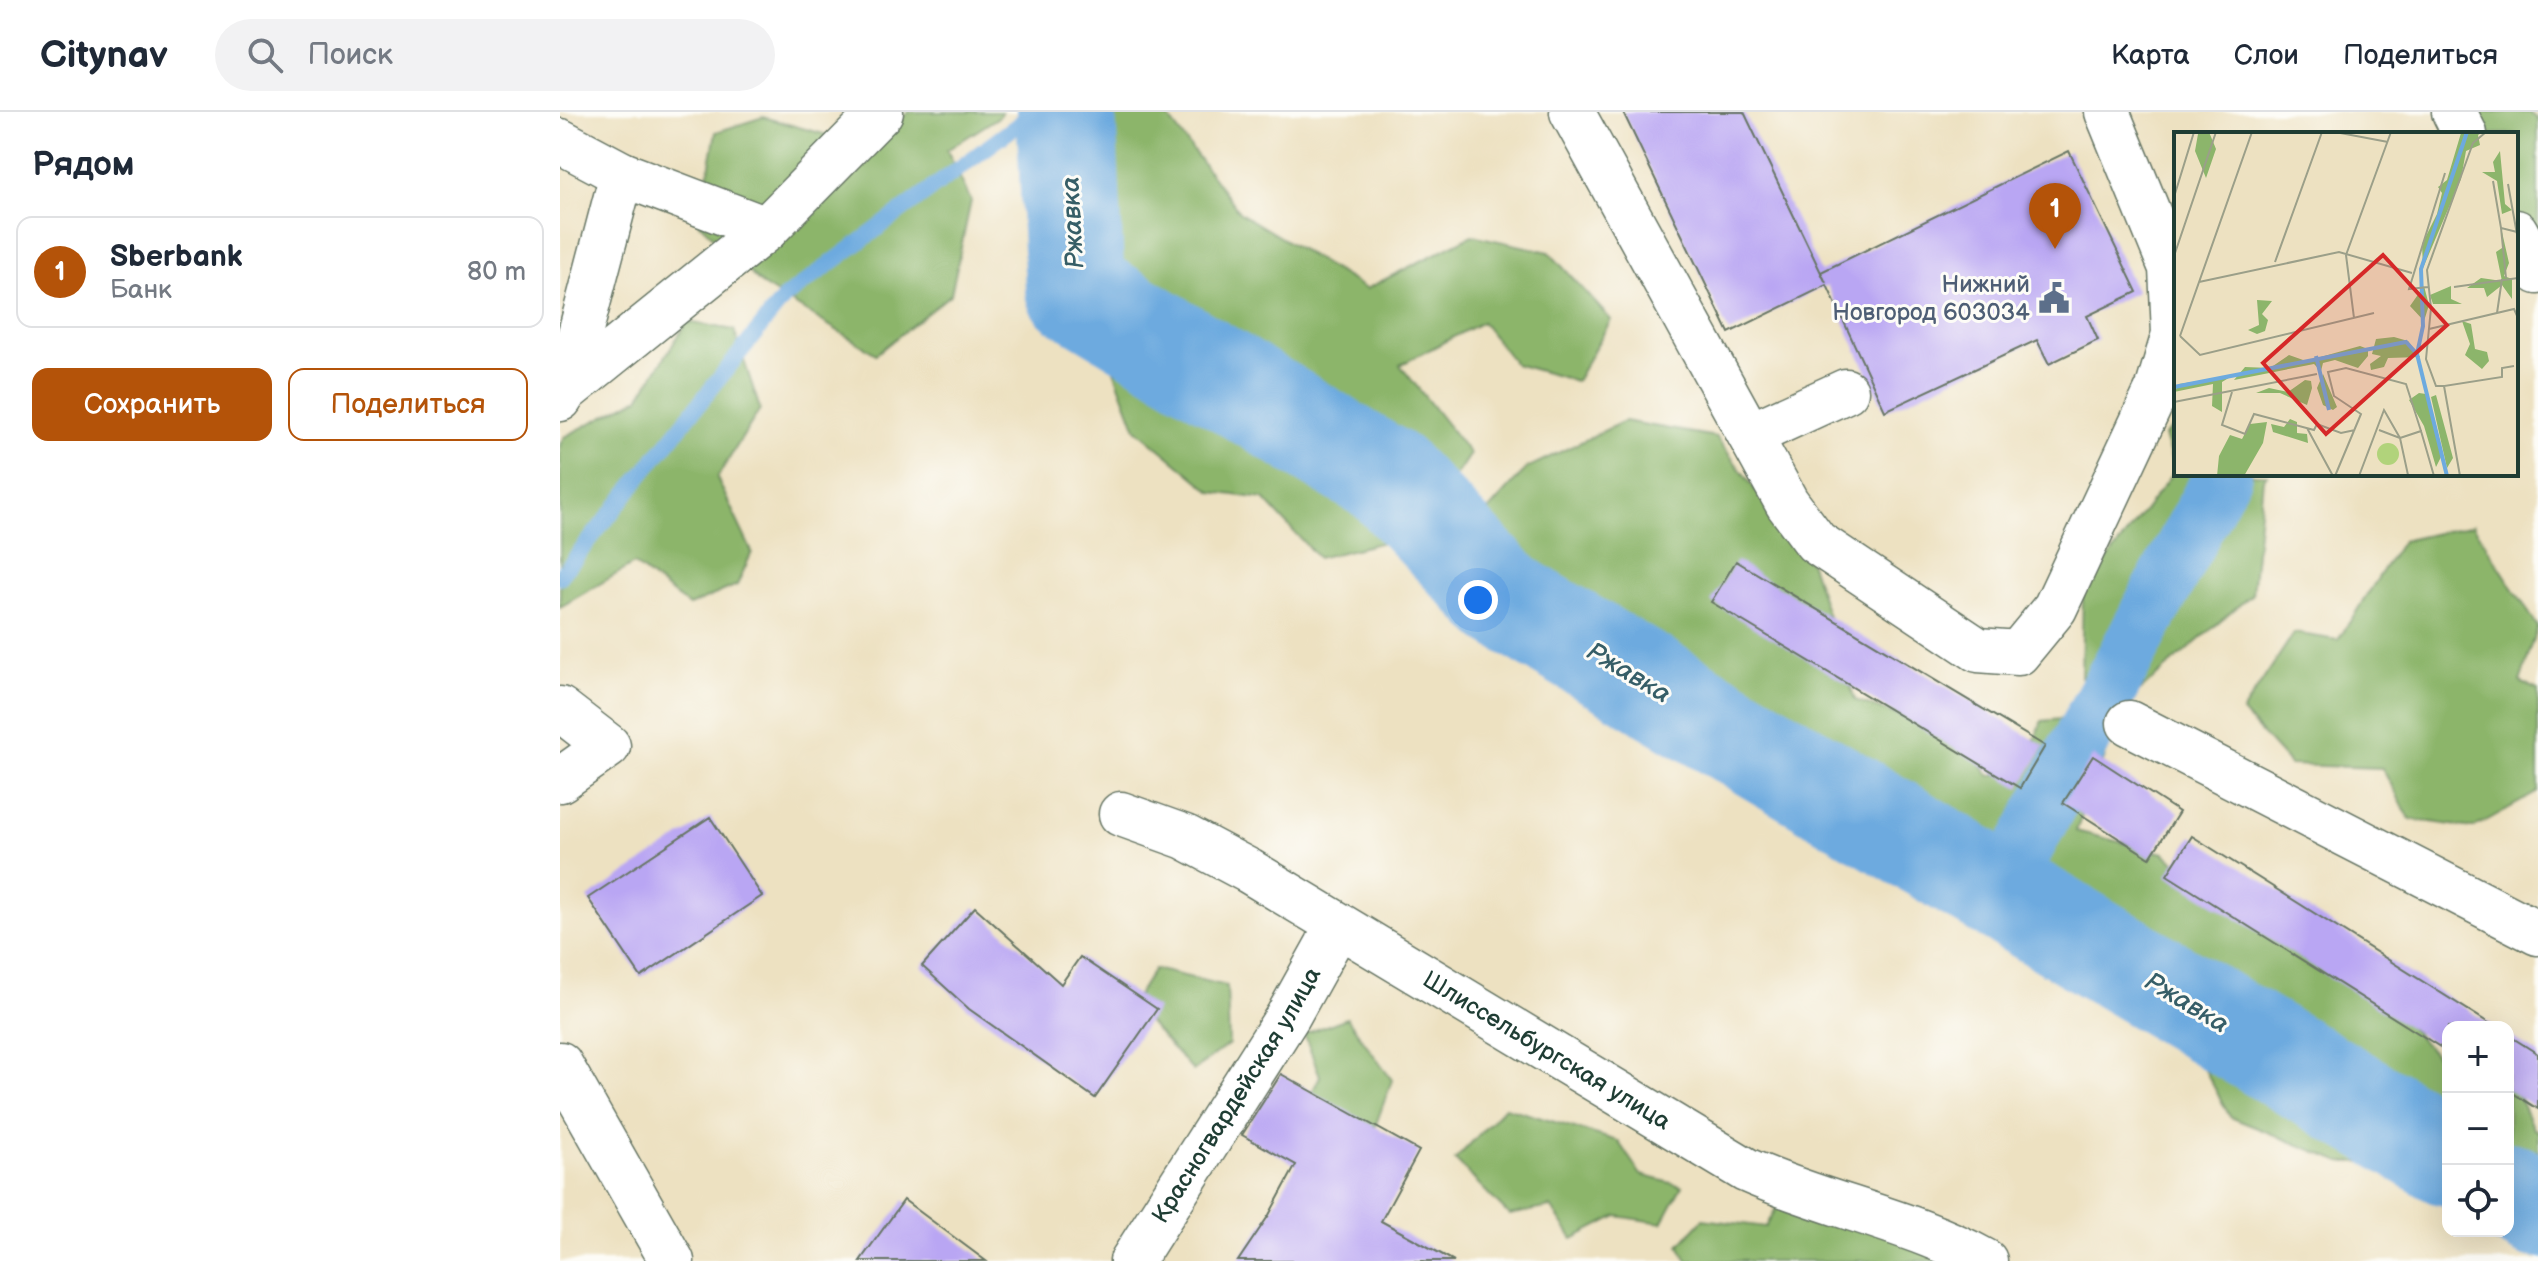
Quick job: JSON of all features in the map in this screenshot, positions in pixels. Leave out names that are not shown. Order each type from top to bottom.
[{"type":"street","points":[[562,395],[766,229],[881,112]]},
{"type":"street","points":[[1572,112],[1787,503],[1816,542],[1978,650],[2018,653],[2055,608],[2158,388],[2174,334],[2171,268],[2107,112]]},
{"type":"street","points":[[2454,112],[2464,132]]},
{"type":"street","points":[[560,141],[622,174],[766,229]]},
{"type":"street","points":[[562,395],[622,174]]},
{"type":"street","points":[[2518,236],[2538,272]]},
{"type":"street","points":[[1750,435],[1846,391]]},
{"type":"street","points":[[560,709],[608,746],[560,780]]},
{"type":"street","points":[[2129,723],[2538,933]]},
{"type":"street","name":"Шлиссельбургская улица","points":[[1121,814],[1185,837],[1249,871],[1746,1170],[1782,1186],[1940,1238],[1985,1261]]},
{"type":"street","name":"Красногвардейская улица","points":[[1132,1261],[1288,1016],[1338,926]]},
{"type":"street","points":[[560,1064],[672,1261]]},
{"type":"green space","points":[[908,112],[1002,112],[947,150],[971,201],[951,294],[876,354],[761,284],[699,223],[716,132],[763,117],[870,147]]},
{"type":"green space","points":[[1048,112],[1164,112],[1240,213],[1366,289],[1472,235],[1549,252],[1611,320],[1576,381],[1515,364],[1482,322],[1400,365],[1470,454],[1416,534],[1318,558],[1264,499],[1212,492],[1136,429],[1097,325],[1043,276],[1059,133]]},
{"type":"green space","points":[[2456,112],[2529,112],[2538,119],[2538,249],[2518,246],[2518,132],[2463,132]]},
{"type":"green space","points":[[687,322],[734,330],[760,409],[717,478],[752,552],[737,585],[689,606],[634,564],[560,607],[560,445],[564,437],[639,398]]},
{"type":"green space","points":[[1624,421],[1716,437],[1811,564],[1855,700],[1960,737],[1990,776],[2023,770],[2042,721],[2080,717],[2110,744],[2076,831],[2164,853],[2257,925],[2351,962],[2442,1059],[2442,1162],[2341,1162],[2230,1117],[2130,929],[2076,927],[1972,867],[1949,823],[1863,798],[1822,761],[1717,746],[1679,687],[1521,629],[1470,531],[1527,468]]},
{"type":"green space","points":[[2174,427],[2174,467],[2164,436]]},
{"type":"green space","points":[[2174,471],[2174,476],[2265,476],[2252,594],[2127,702],[2081,677],[2083,592]]},
{"type":"green space","points":[[2473,525],[2538,627],[2520,682],[2538,690],[2538,792],[2473,828],[2410,819],[2382,768],[2290,765],[2242,712],[2294,633],[2338,640],[2402,541]]},
{"type":"green space","points":[[1154,969],[1227,986],[1229,1044],[1193,1071],[1132,1004]]},
{"type":"green space","points":[[1347,1018],[1392,1080],[1362,1163],[1293,1132],[1320,1076],[1304,1034]]},
{"type":"green space","points":[[2514,1086],[2533,1129],[2538,1131],[2538,1232],[2529,1227],[2514,1180]]},
{"type":"green space","points":[[1505,1107],[1618,1141],[1641,1175],[1682,1186],[1662,1223],[1617,1216],[1573,1239],[1551,1207],[1509,1215],[1455,1160]]},
{"type":"green space","points":[[1793,1177],[1942,1261],[1687,1261],[1679,1245],[1703,1219],[1766,1227]]},
{"type":"building","points":[[1623,112],[1744,112],[1826,283],[1821,272],[2069,151],[2137,292],[2087,316],[2098,340],[2049,364],[2037,340],[1885,411],[1827,285],[1729,333]]},
{"type":"building","points":[[1736,561],[2045,746],[2020,788],[1711,602]]},
{"type":"building","points":[[2093,756],[2179,812],[2150,858],[2063,803]]},
{"type":"building","points":[[710,817],[762,896],[641,977],[588,898]]},
{"type":"building","points":[[2192,836],[2485,1021],[2442,1021],[2442,1048],[2167,875]]},
{"type":"building","points":[[975,907],[1061,984],[1080,957],[1157,1009],[1095,1098],[969,1009],[922,966]]},
{"type":"building","points":[[2514,1039],[2538,1054],[2538,1109],[2514,1094]]},
{"type":"building","points":[[1281,1074],[1419,1151],[1381,1221],[1454,1261],[1238,1261],[1269,1215],[1296,1165],[1242,1135]]},
{"type":"building","points":[[904,1200],[986,1261],[860,1261]]},
{"type":"waterway","points":[[560,577],[784,298],[1035,112]]},
{"type":"waterway","name":"Ржавка","points":[[1066,112],[1075,289],[1387,477],[1505,599],[2442,1152]]},
{"type":"waterway","points":[[2001,892],[2222,476]]},
{"type":"waterway","name":"Ржавка","points":[[2514,1195],[2538,1209]]},
{"type":"place","name":"Sberbank","points":[[2055,249]]},
{"type":"place","name":"Нижний Новгород 603034","points":[[2054,298]]}]
